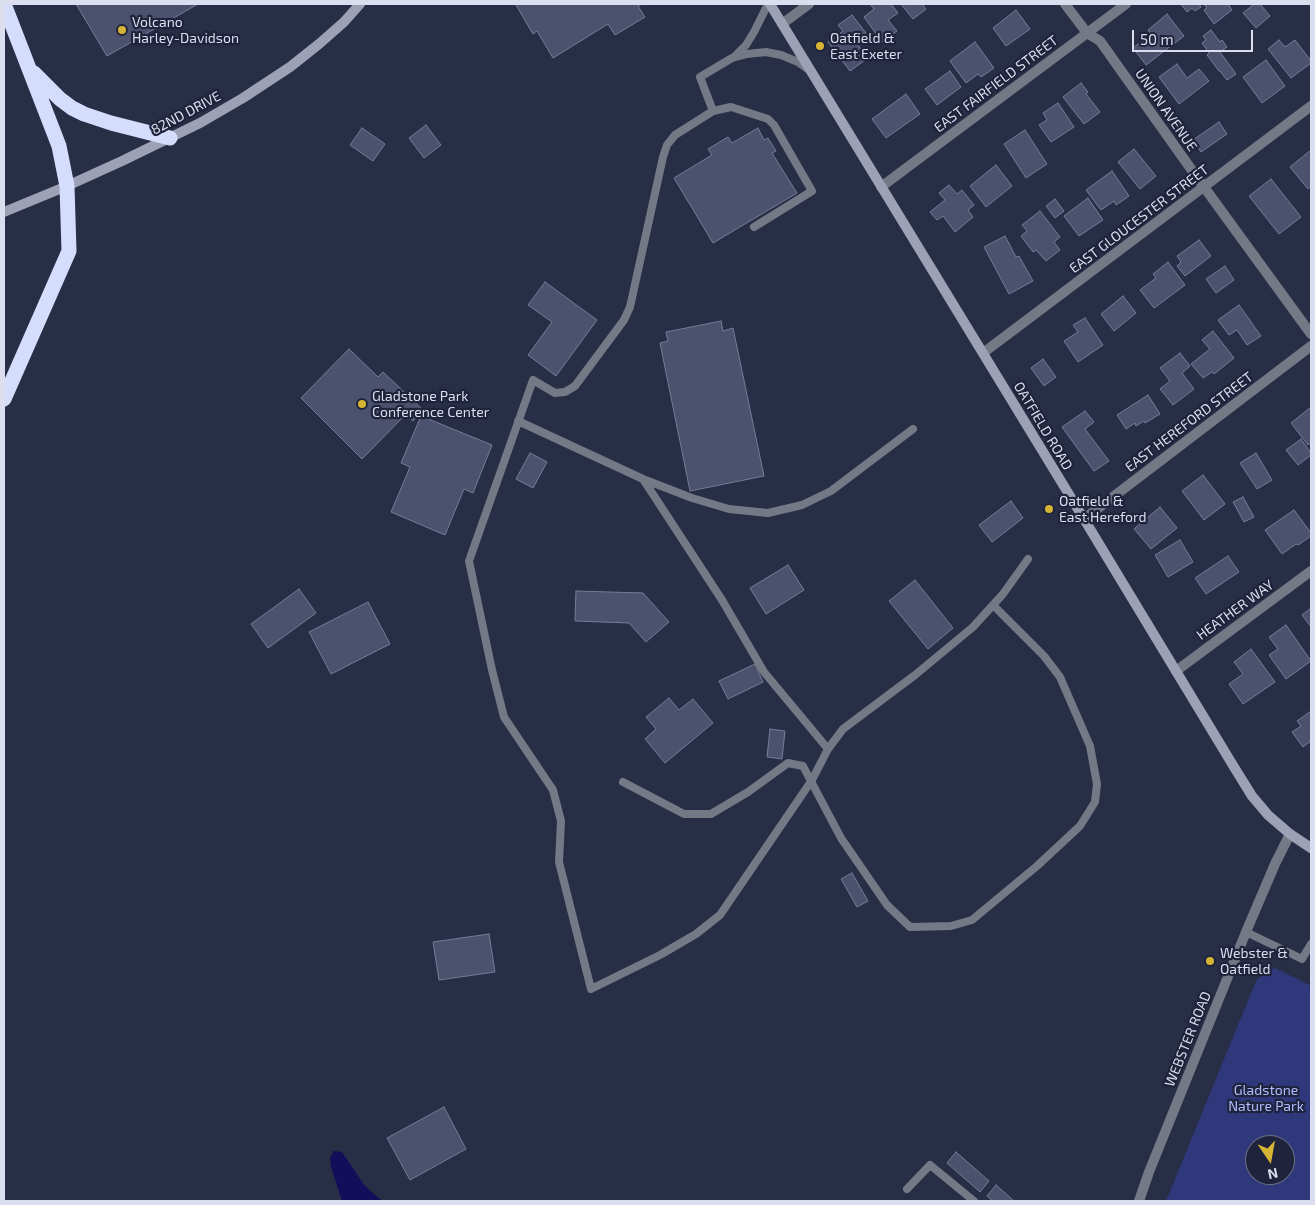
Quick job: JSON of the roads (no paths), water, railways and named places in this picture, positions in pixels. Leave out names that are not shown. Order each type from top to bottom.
[{"type":"highway","points":[[4,4],[60,146],[67,186],[69,251],[4,399]]},
{"type":"highway","points":[[28,67],[52,92],[72,108],[95,119],[170,138]]},
{"type":"main road","name":"82ND DRIVE","points":[[4,212],[67,186],[170,138],[243,98],[283,72],[331,34],[360,4]]},
{"type":"main road","name":"OATFIELD ROAD","points":[[769,4],[1252,796],[1268,815],[1290,834],[1311,848]]},
{"type":"street","points":[[782,24],[809,4]]},
{"type":"street","name":"UNION AVENUE","points":[[1065,4],[1087,33],[1100,41],[1311,334]]},
{"type":"street","name":"EAST FAIRFIELD STREET","points":[[881,187],[1126,4]]},
{"type":"street","name":"EAST GLOUCESTER STREET","points":[[983,353],[1311,106]]},
{"type":"street","name":"EAST HEREFORD STREET","points":[[1084,519],[1311,346]]},
{"type":"street","name":"HEATHER WAY","points":[[1176,671],[1311,571]]},
{"type":"street","name":"WEBSTER ROAD","points":[[1139,1201],[1148,1172],[1246,932],[1290,834]]},
{"type":"lane","points":[[713,111],[700,77],[732,58],[746,44],[769,4]]},
{"type":"lane","points":[[732,58],[766,52],[798,62],[811,71]]},
{"type":"lane","points":[[754,227],[812,191],[774,125],[768,119],[731,107],[713,111],[675,135],[667,145],[630,307],[624,320],[575,386],[565,392],[555,393],[533,380],[469,561],[504,717],[553,790],[561,821],[559,862],[591,988],[660,955],[696,934],[720,915],[812,780],[828,749],[843,729],[915,675],[973,627],[1003,594],[1028,559]]},
{"type":"lane","points":[[518,421],[643,478],[692,498],[729,509],[768,513],[802,505],[831,490],[913,429]]},
{"type":"lane","points":[[643,478],[722,600],[764,672],[828,749]]},
{"type":"lane","points":[[623,782],[684,814],[711,814],[748,792],[788,763],[803,766],[841,838],[887,905],[910,927],[951,926],[972,920],[1037,866],[1080,826],[1095,802],[1098,784],[1090,746],[1060,677],[1044,656],[993,605]]},
{"type":"lane","points":[[1246,932],[1302,959],[1311,944]]},
{"type":"lane","points":[[907,1189],[930,1165],[974,1201]]},
{"type":"place","name":"Volcano Harley-Davidson","points":[[122,30]]},
{"type":"place","name":"Oatfield & East Exeter","points":[[820,46]]},
{"type":"place","name":"Gladstone Park Conference Center","points":[[362,404]]},
{"type":"place","name":"Oatfield & East Hereford","points":[[1049,509]]},
{"type":"place","name":"Webster & Oatfield","points":[[1210,961]]},
{"type":"park label","name":"Gladstone Nature Park","points":[[1266,1098]]}]
